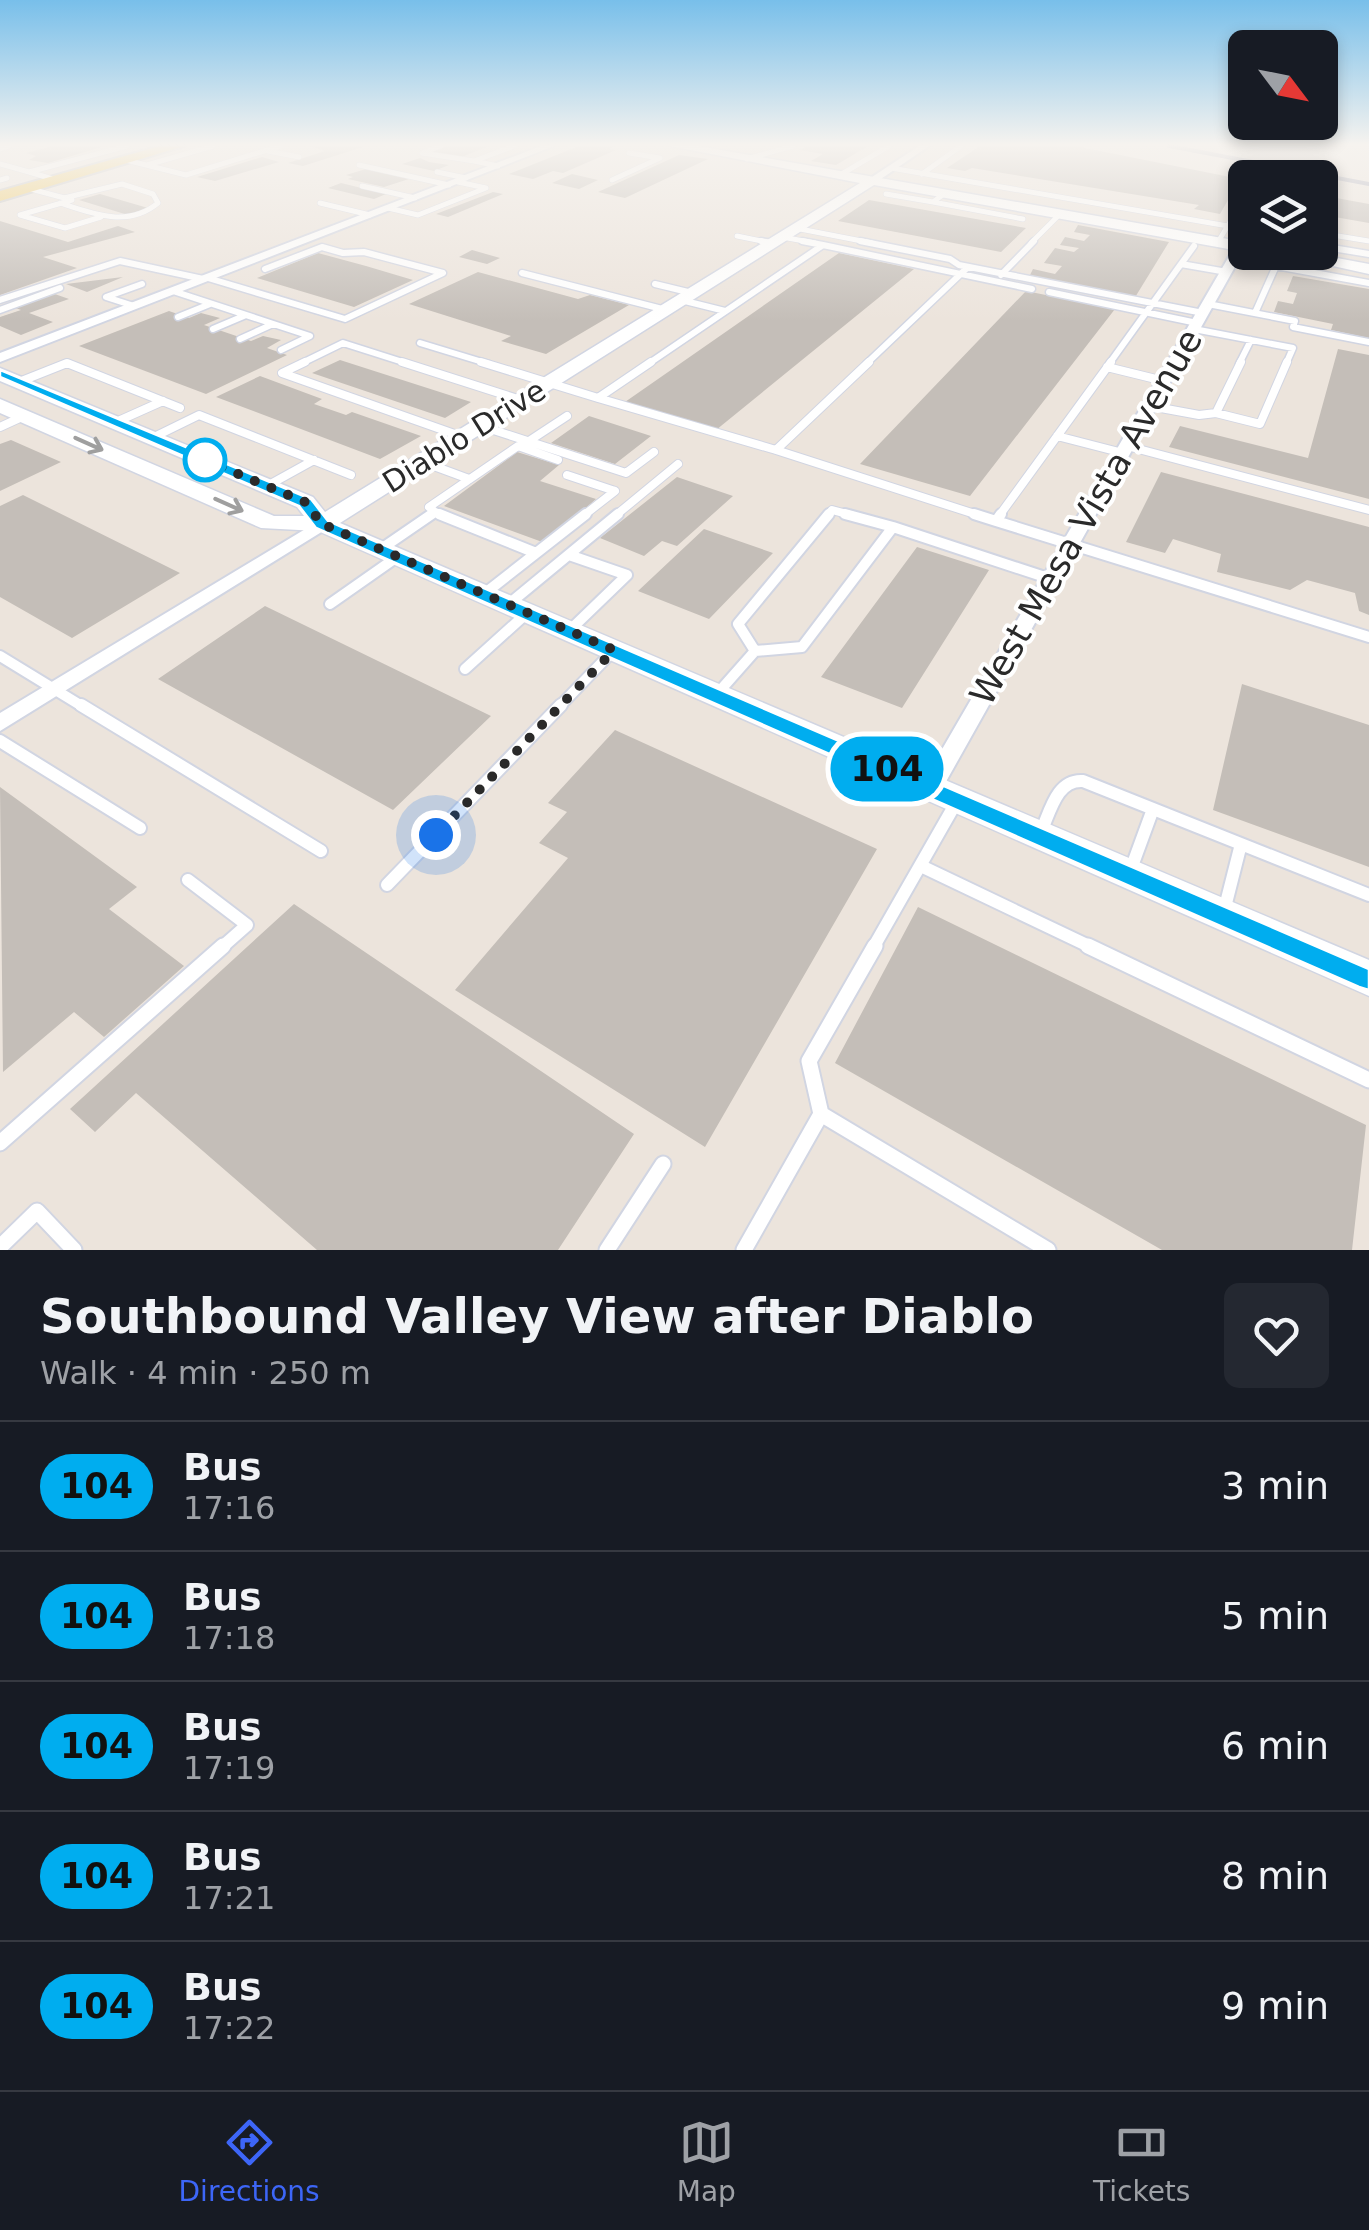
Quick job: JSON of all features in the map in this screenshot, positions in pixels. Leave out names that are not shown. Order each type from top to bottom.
[{"type":"street","points":[[0,358],[398,204]]},
{"type":"street","name":"Diablo Drive","points":[[0,723],[834,204]]},
{"type":"street","points":[[970,204],[1014,213],[1055,213],[1228,244]]},
{"type":"street","points":[[1338,263],[1369,269]]},
{"type":"street","name":"West Mesa Vista Avenue","points":[[944,794],[1051,579],[1227,272]]},
{"type":"street","points":[[10,378],[305,502],[322,524]]},
{"type":"street","points":[[0,404],[270,524],[322,524],[1369,978]]},
{"type":"lane","points":[[52,204],[20,215],[65,228],[104,216],[131,216],[157,204]]},
{"type":"lane","points":[[71,204],[104,216]]},
{"type":"lane","points":[[326,204],[370,215]]},
{"type":"lane","points":[[388,208],[418,215],[445,204]]},
{"type":"lane","points":[[1002,275],[1061,204]]},
{"type":"lane","points":[[1102,204],[1228,226],[1218,242]]},
{"type":"lane","points":[[737,236],[782,236],[950,259],[964,270],[1146,313],[1201,317],[1255,313],[1295,321],[1293,327],[1369,342]]},
{"type":"lane","points":[[782,236],[1152,304],[1201,317],[1251,340],[1292,348],[1260,424],[1216,413],[1198,415],[1150,406]]},
{"type":"lane","points":[[1338,236],[1369,241]]},
{"type":"lane","points":[[598,398],[822,245]]},
{"type":"lane","points":[[996,521],[1194,246]]},
{"type":"lane","points":[[0,300],[120,261],[206,278],[346,319],[443,273],[364,252],[322,247],[266,269]]},
{"type":"lane","points":[[283,249],[303,254]]},
{"type":"lane","points":[[1338,249],[1369,254]]},
{"type":"lane","points":[[1181,264],[1227,272]]},
{"type":"lane","points":[[1255,313],[1276,266],[1369,283]]},
{"type":"lane","points":[[776,450],[964,270]]},
{"type":"lane","points":[[522,273],[726,311]]},
{"type":"lane","points":[[134,306],[106,297],[142,284]]},
{"type":"lane","points":[[655,284],[680,301]]},
{"type":"lane","points":[[0,310],[60,288]]},
{"type":"lane","points":[[173,291],[310,336],[280,350]]},
{"type":"lane","points":[[178,317],[211,304]]},
{"type":"lane","points":[[214,329],[246,315]]},
{"type":"lane","points":[[240,339],[274,324]]},
{"type":"lane","points":[[1216,413],[1251,340]]},
{"type":"lane","points":[[420,342],[1369,636]]},
{"type":"lane","points":[[522,400],[343,343],[282,373],[472,431],[528,441],[626,473],[654,452]]},
{"type":"lane","points":[[10,378],[67,363],[180,408]]},
{"type":"lane","points":[[1107,367],[1164,381]]},
{"type":"lane","points":[[116,422],[162,400]]},
{"type":"lane","points":[[152,438],[198,415],[352,474]]},
{"type":"lane","points":[[0,427],[25,416]]},
{"type":"lane","points":[[528,441],[567,416]]},
{"type":"lane","points":[[1057,436],[1369,510]]},
{"type":"lane","points":[[536,553],[429,507],[518,446],[558,460]]},
{"type":"lane","points":[[267,486],[314,460]]},
{"type":"lane","points":[[422,462],[469,479]]},
{"type":"lane","points":[[506,604],[678,464]]},
{"type":"lane","points":[[465,669],[536,553],[615,491],[567,475]]},
{"type":"lane","points":[[755,651],[738,624],[832,510],[1051,579]]},
{"type":"lane","points":[[330,604],[435,512]]},
{"type":"lane","points":[[716,695],[755,651],[802,647],[893,528]]},
{"type":"lane","points":[[569,555],[627,576],[569,631]]},
{"type":"lane","points":[[387,885],[614,650]]},
{"type":"lane","points":[[0,656],[321,851]]},
{"type":"lane","points":[[0,741],[140,828]]},
{"type":"lane","points":[[1040,835],[1062,786],[1071,780],[1369,896]]},
{"type":"lane","points":[[744,1250],[821,1114],[809,1061],[921,866],[944,794]]},
{"type":"lane","points":[[1129,874],[1153,809]]},
{"type":"lane","points":[[1223,914],[1241,844]]},
{"type":"lane","points":[[921,866],[1369,1080]]},
{"type":"lane","points":[[0,1143],[247,925],[188,880]]},
{"type":"lane","points":[[821,1114],[1048,1250]]},
{"type":"lane","points":[[607,1250],[662,1164]]},
{"type":"lane","points":[[0,1247],[37,1211],[74,1250]]},
{"type":"building","points":[[93,204],[148,208],[128,215]]},
{"type":"building","points":[[461,204],[478,204],[448,217],[436,214]]},
{"type":"building","points":[[863,204],[893,204],[1026,228],[1001,252],[838,221]]},
{"type":"building","points":[[1195,204],[1226,204],[1220,214],[1194,209],[1199,205]]},
{"type":"building","points":[[1338,204],[1369,204],[1369,223],[1338,218]]},
{"type":"building","points":[[0,221],[68,242],[118,226],[135,232],[43,257],[77,268],[0,295]]},
{"type":"building","points":[[1078,225],[1169,242],[1134,299],[1028,279],[1033,269],[1055,274],[1062,266],[1044,263],[1055,248],[1074,252],[1079,248],[1060,245],[1065,237],[1084,241],[1090,235],[1074,232]]},
{"type":"building","points":[[472,250],[500,258],[487,264],[459,257]]},
{"type":"building","points":[[318,253],[413,280],[354,307],[257,278]]},
{"type":"building","points":[[839,253],[914,269],[716,430],[625,402]]},
{"type":"building","points":[[478,272],[578,299],[590,295],[629,305],[546,354],[501,341],[511,336],[409,304]]},
{"type":"building","points":[[1293,276],[1369,289],[1369,338],[1331,330],[1333,324],[1274,312],[1278,301],[1293,304],[1297,293],[1287,291]]},
{"type":"building","points":[[123,277],[87,292],[66,284]]},
{"type":"building","points":[[1026,291],[1115,309],[970,496],[860,464]]},
{"type":"building","points":[[52,293],[69,299],[29,313],[53,322],[21,335],[0,326],[0,317],[21,310],[13,307]]},
{"type":"building","points":[[169,311],[189,318],[201,313],[220,318],[204,325],[251,341],[263,336],[281,340],[267,348],[287,355],[206,394],[79,346]]},
{"type":"building","points":[[1338,349],[1369,355],[1369,499],[1169,447],[1180,426],[1308,458]]},
{"type":"building","points":[[340,360],[471,402],[445,418],[312,373]]},
{"type":"building","points":[[260,376],[322,399],[314,404],[346,415],[352,412],[421,436],[380,459],[216,397]]},
{"type":"building","points":[[589,416],[651,436],[615,464],[551,443]]},
{"type":"building","points":[[11,440],[61,462],[0,491],[0,444]]},
{"type":"building","points":[[517,452],[559,465],[540,481],[596,499],[545,543],[444,506]]},
{"type":"building","points":[[1161,472],[1369,527],[1369,615],[1359,611],[1355,593],[1307,580],[1290,590],[1217,572],[1221,554],[1173,539],[1165,553],[1126,542]]},
{"type":"building","points":[[677,477],[733,496],[677,546],[662,541],[644,556],[600,538]]},
{"type":"building","points":[[23,495],[180,573],[72,638],[0,597],[0,506]]},
{"type":"building","points":[[704,529],[773,553],[709,619],[638,591]]},
{"type":"building","points":[[917,547],[989,570],[902,708],[821,677]]},
{"type":"building","points":[[265,606],[491,716],[393,810],[158,679]]},
{"type":"building","points":[[1242,684],[1369,725],[1369,867],[1213,810]]},
{"type":"building","points":[[615,730],[877,849],[705,1147],[455,990],[568,858],[539,843],[567,812],[548,803]]},
{"type":"building","points":[[0,787],[137,887],[109,909],[184,966],[104,1037],[74,1012],[3,1072]]},
{"type":"building","points":[[294,904],[634,1134],[558,1250],[317,1250],[136,1093],[95,1132],[70,1109]]},
{"type":"building","points":[[918,907],[1366,1125],[1352,1250],[1162,1250],[835,1063]]},
{"type":"bus line","name":"104","points":[[0,374],[305,502],[322,524],[1369,978]]},
{"type":"route","points":[[205,460],[305,502],[322,524],[614,650],[436,835]]}]
